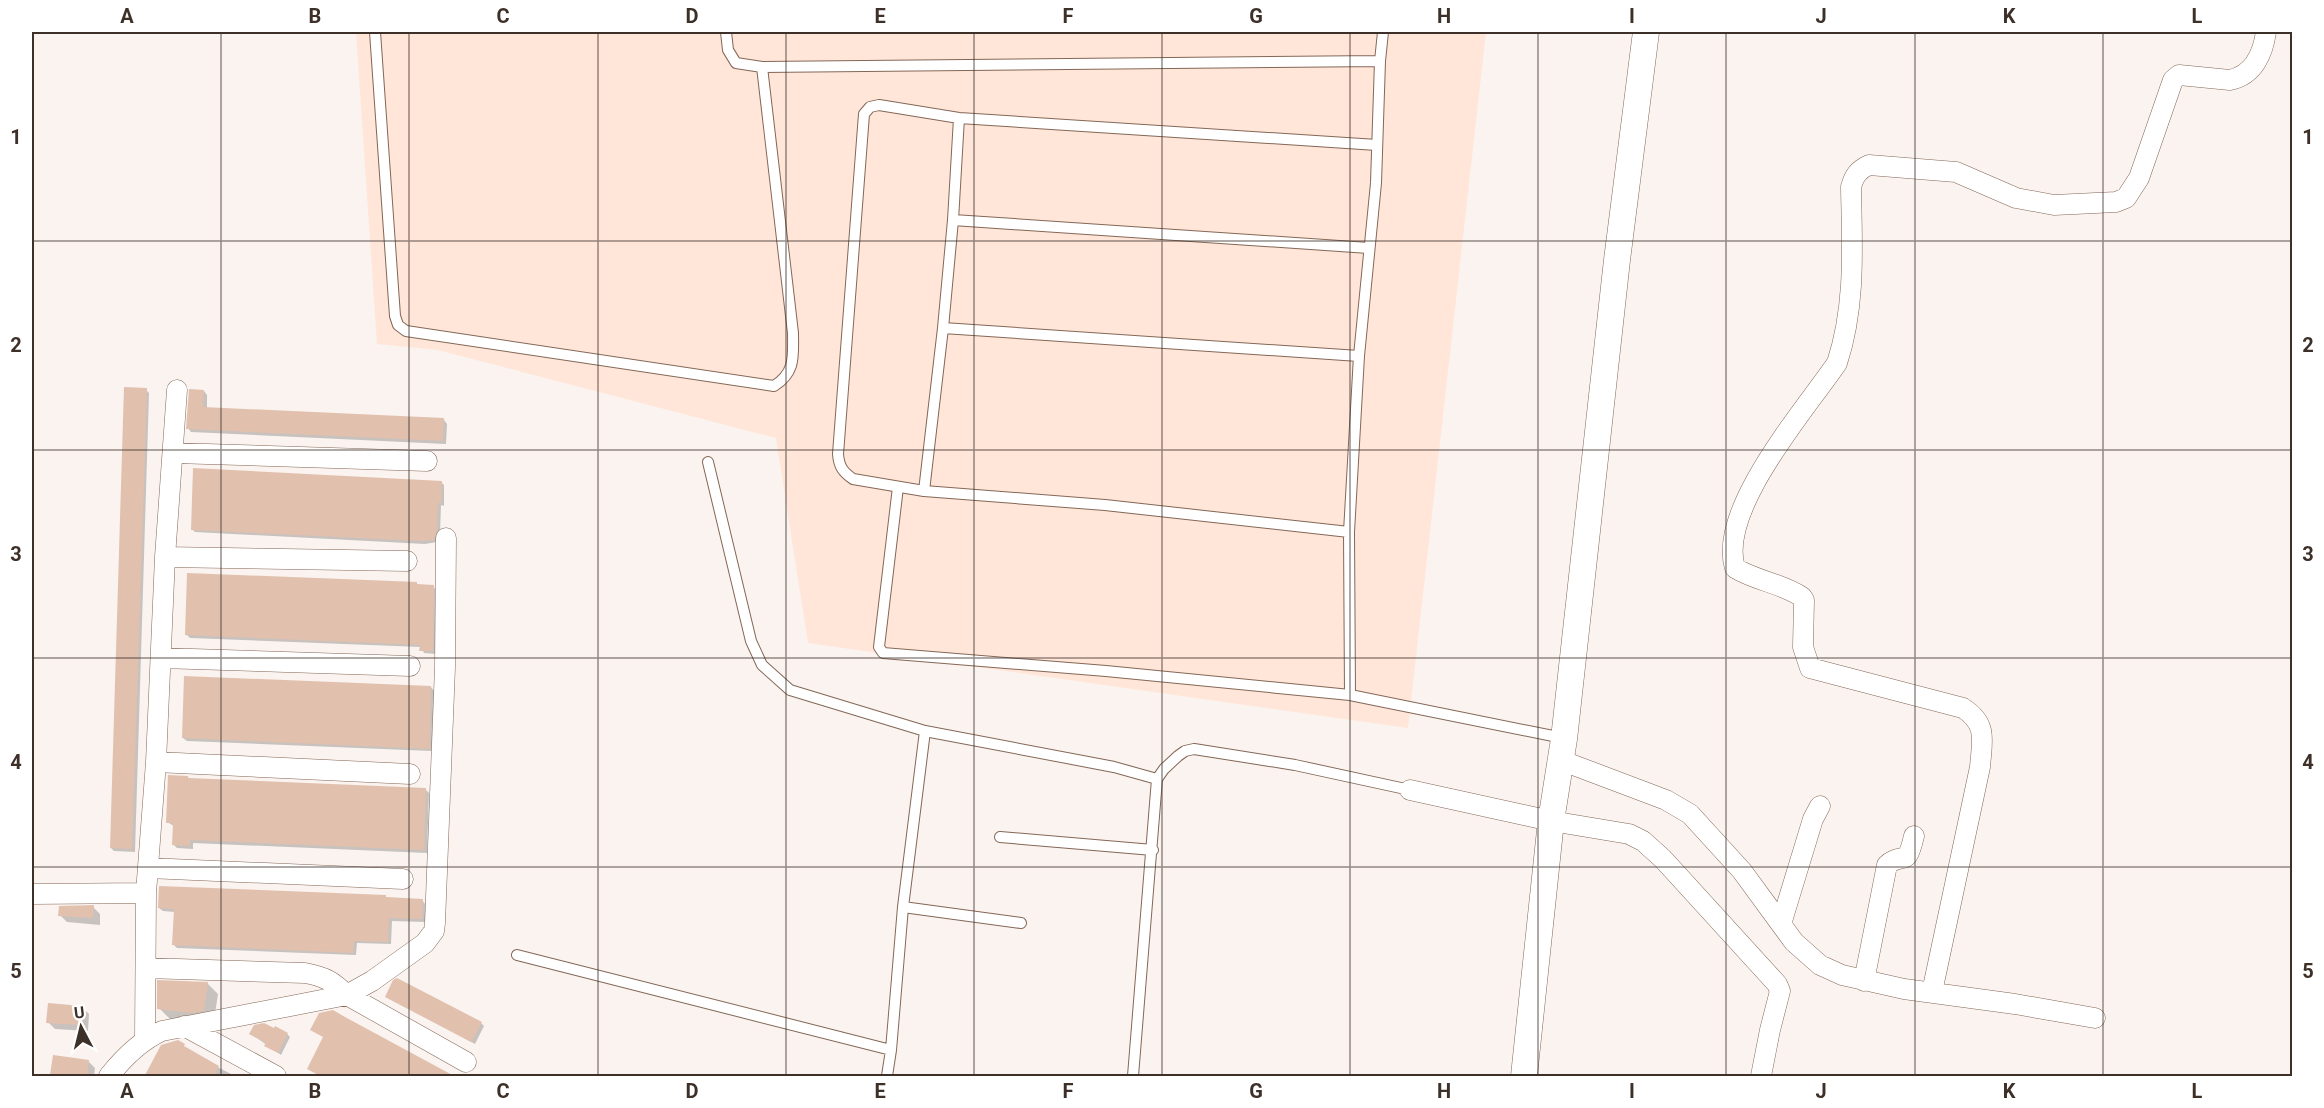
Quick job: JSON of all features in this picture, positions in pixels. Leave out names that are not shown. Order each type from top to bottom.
[{"type":"street","points":[[1524,1077],[1614,284],[1646,32]]},
{"type":"street","points":[[1932,992],[1980,767],[1982,733],[1975,715],[1963,708],[1810,669],[1803,647],[1804,600],[1802,597],[1778,584],[1744,574],[1736,568],[1732,559],[1732,543],[1744,506],[1763,466],[1837,363],[1842,348],[1848,326],[1853,284],[1851,187],[1854,177],[1860,169],[1869,165],[1942,170],[1956,172],[2016,198],[2030,201],[2054,205],[2116,202],[2127,198],[2139,178],[2173,80],[2179,75],[2230,80],[2238,78],[2257,62],[2263,49],[2266,32]]},
{"type":"street","points":[[145,1039],[146,893],[150,815],[156,762],[165,557],[177,390]]},
{"type":"street","points":[[174,453],[427,461]]},
{"type":"street","points":[[109,1077],[121,1061],[145,1039],[162,1031],[347,995],[372,981],[424,944],[434,932],[445,667],[446,538]]},
{"type":"street","points":[[165,557],[407,561]]},
{"type":"street","points":[[161,658],[410,666]]},
{"type":"street","points":[[1561,758],[1666,800],[1690,814],[1742,871],[1794,942],[1820,965],[1842,975],[1904,989],[2095,1018]]},
{"type":"street","points":[[156,762],[410,774]]},
{"type":"street","points":[[1410,790],[1553,811],[1629,834],[1643,842],[1663,859],[1778,984],[1780,991],[1761,1077]]},
{"type":"street","points":[[1781,924],[1813,819],[1820,806]]},
{"type":"street","points":[[1864,981],[1887,865],[1906,858],[1910,854],[1914,836]]},
{"type":"street","points":[[148,868],[403,879]]},
{"type":"street","points":[[32,894],[146,893]]},
{"type":"street","points":[[146,968],[305,973],[331,980],[347,995],[466,1062]]},
{"type":"street","points":[[184,1026],[276,1077]]},
{"type":"lane","points":[[375,32],[395,316],[401,328],[405,331],[774,386],[787,376],[791,369],[793,333],[762,68]]},
{"type":"lane","points":[[726,32],[728,50],[736,63],[762,68],[1380,61]]},
{"type":"lane","points":[[1350,695],[1349,532],[1359,356],[1376,183],[1383,32]]},
{"type":"lane","points":[[1349,532],[1105,505],[924,491],[853,479],[843,472],[839,463],[864,114],[870,106],[879,105],[959,118],[1377,145]]},
{"type":"lane","points":[[924,491],[943,328],[959,118]]},
{"type":"lane","points":[[953,220],[1369,248]]},
{"type":"lane","points":[[943,328],[1359,356]]},
{"type":"lane","points":[[708,462],[751,641],[762,665],[790,690],[925,731],[1114,767],[1157,779]]},
{"type":"lane","points":[[898,487],[879,647],[883,653],[1106,671],[1350,695],[1561,758]]},
{"type":"lane","points":[[887,1077],[903,907],[925,731]]},
{"type":"lane","points":[[1133,1077],[1157,779],[1164,769],[1185,751],[1194,749],[1294,765],[1410,790]]},
{"type":"lane","points":[[1000,837],[1153,850]]},
{"type":"lane","points":[[903,907],[1021,923]]},
{"type":"lane","points":[[517,955],[891,1050]]},
{"type":"shaded area","points":[[356,32],[1486,32],[1408,728],[808,643],[776,438],[438,350],[377,344]]},
{"type":"building","points":[[124,387],[147,388],[132,849],[110,848]]},
{"type":"building","points":[[189,389],[204,390],[203,407],[444,418],[443,441],[186,429]]},
{"type":"building","points":[[193,468],[442,481],[437,530],[434,540],[421,541],[191,530]]},
{"type":"building","points":[[187,573],[417,582],[417,584],[434,585],[433,651],[419,651],[420,645],[185,635]]},
{"type":"building","points":[[184,676],[431,686],[430,749],[182,738]]},
{"type":"building","points":[[168,775],[188,776],[188,778],[426,788],[424,850],[190,840],[190,846],[172,845],[173,823],[166,823]]},
{"type":"building","points":[[159,886],[386,895],[386,897],[423,899],[422,919],[389,918],[388,942],[354,941],[353,953],[172,945],[174,909],[158,908]]},
{"type":"building","points":[[94,905],[93,918],[58,916],[59,906]]},
{"type":"building","points":[[397,978],[482,1022],[471,1042],[385,997],[393,980]]},
{"type":"building","points":[[157,980],[208,982],[204,1011],[191,1013],[157,1009]]},
{"type":"building","points":[[48,1003],[82,1006],[81,1025],[46,1023]]},
{"type":"building","points":[[333,1010],[456,1077],[322,1077],[307,1069],[323,1037],[310,1030],[319,1013]]},
{"type":"building","points":[[264,1023],[288,1033],[278,1053],[264,1046],[266,1043],[249,1034],[254,1025]]},
{"type":"building","points":[[178,1040],[185,1044],[184,1046],[219,1066],[213,1077],[144,1077],[161,1045]]},
{"type":"building","points":[[53,1055],[89,1060],[87,1077],[50,1075]]}]
